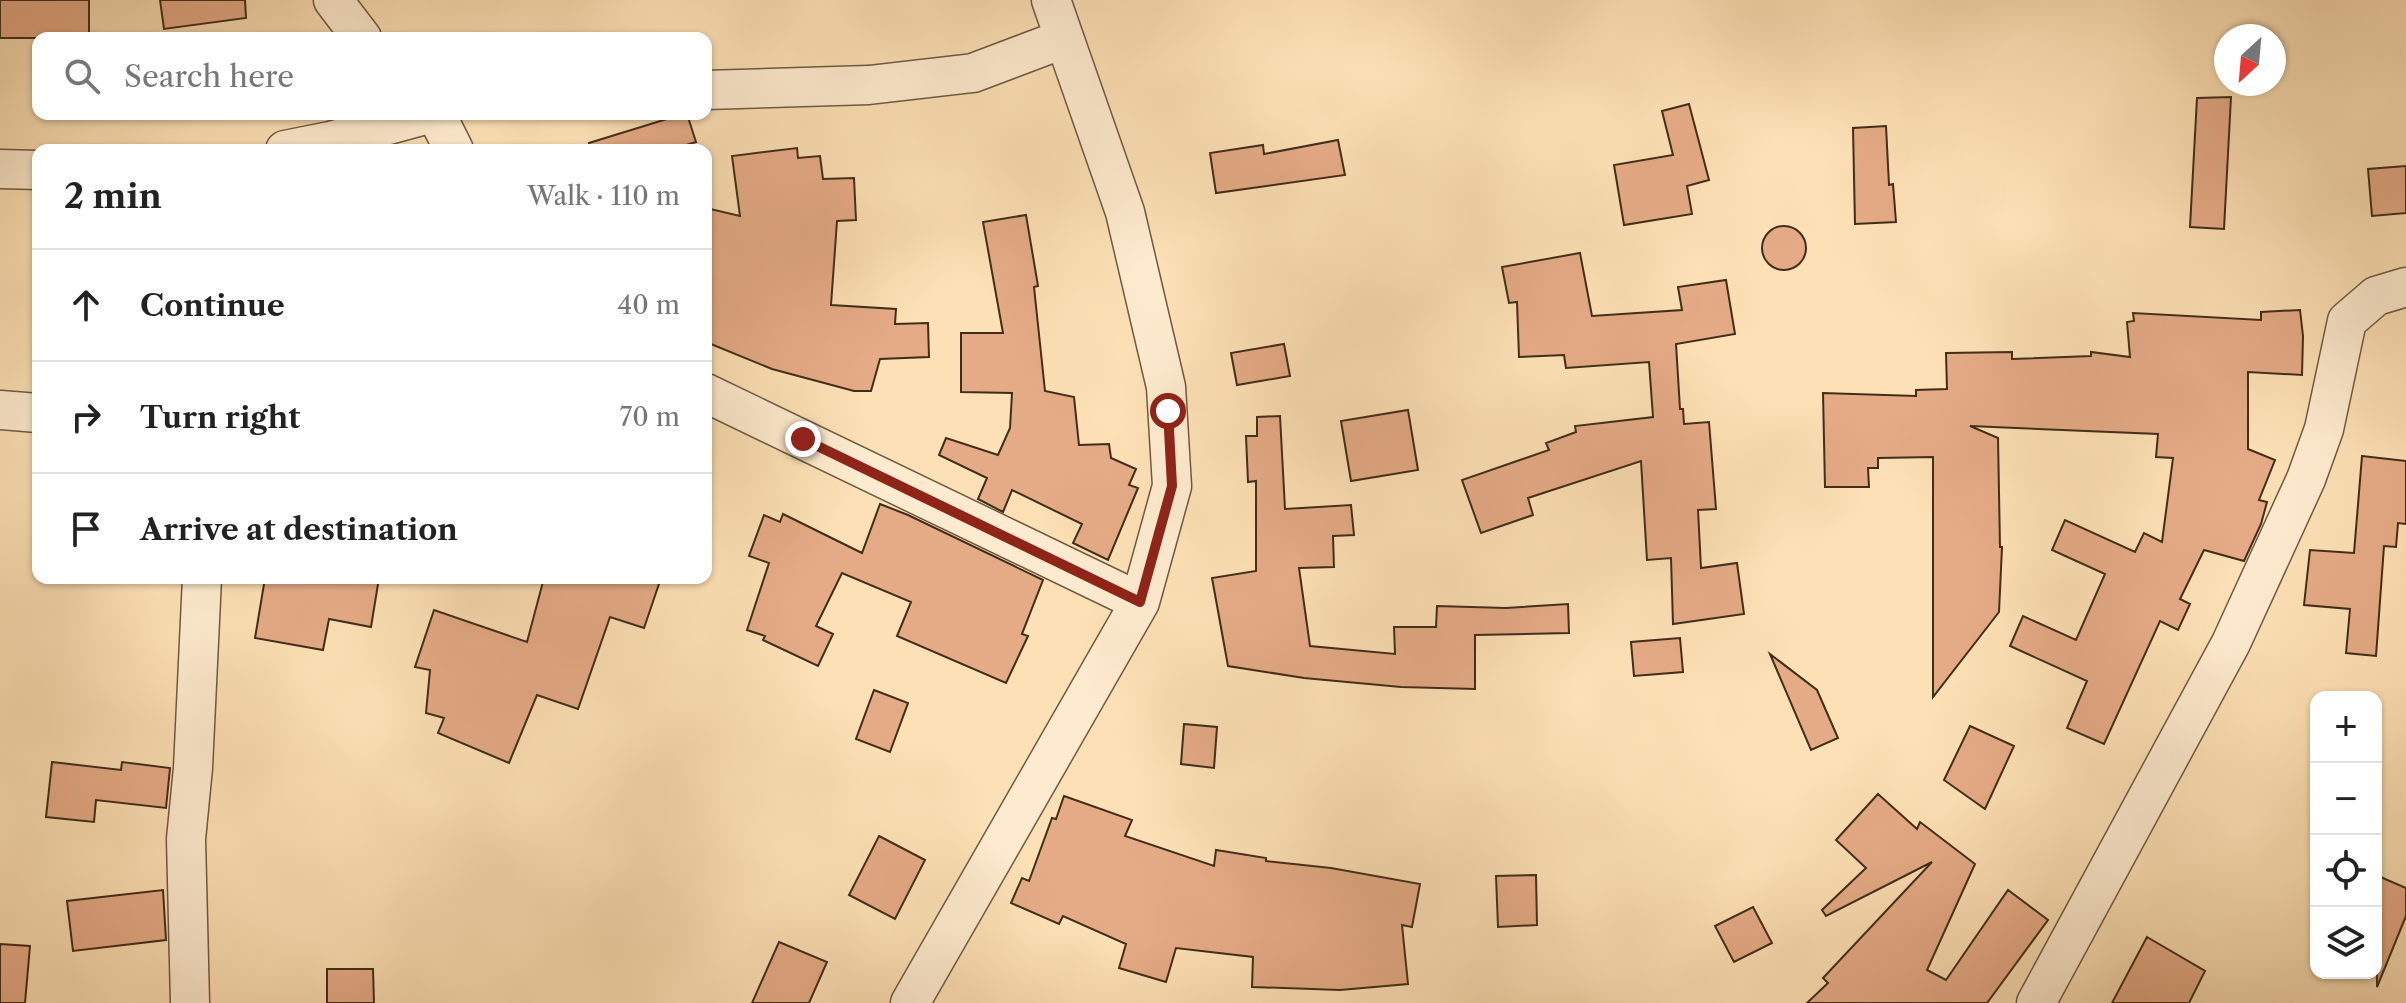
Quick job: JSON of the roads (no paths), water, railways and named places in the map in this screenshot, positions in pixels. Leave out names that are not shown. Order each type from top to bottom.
[{"type":"street","points":[[333,0],[357,32]]},
{"type":"street","points":[[910,1003],[1140,602],[1172,486],[1166,387],[1125,212],[1051,0]]},
{"type":"street","points":[[712,90],[869,85],[973,73],[1063,39]]},
{"type":"street","points":[[315,144],[405,120]]},
{"type":"street","points":[[432,120],[450,144]]},
{"type":"street","points":[[0,169],[32,170]]},
{"type":"street","points":[[2036,1003],[2238,630],[2324,429],[2347,321],[2376,296],[2406,287]]},
{"type":"street","points":[[712,396],[1140,602]]},
{"type":"street","points":[[0,410],[32,413]]},
{"type":"street","points":[[190,1003],[186,839],[194,754],[202,584]]}]
